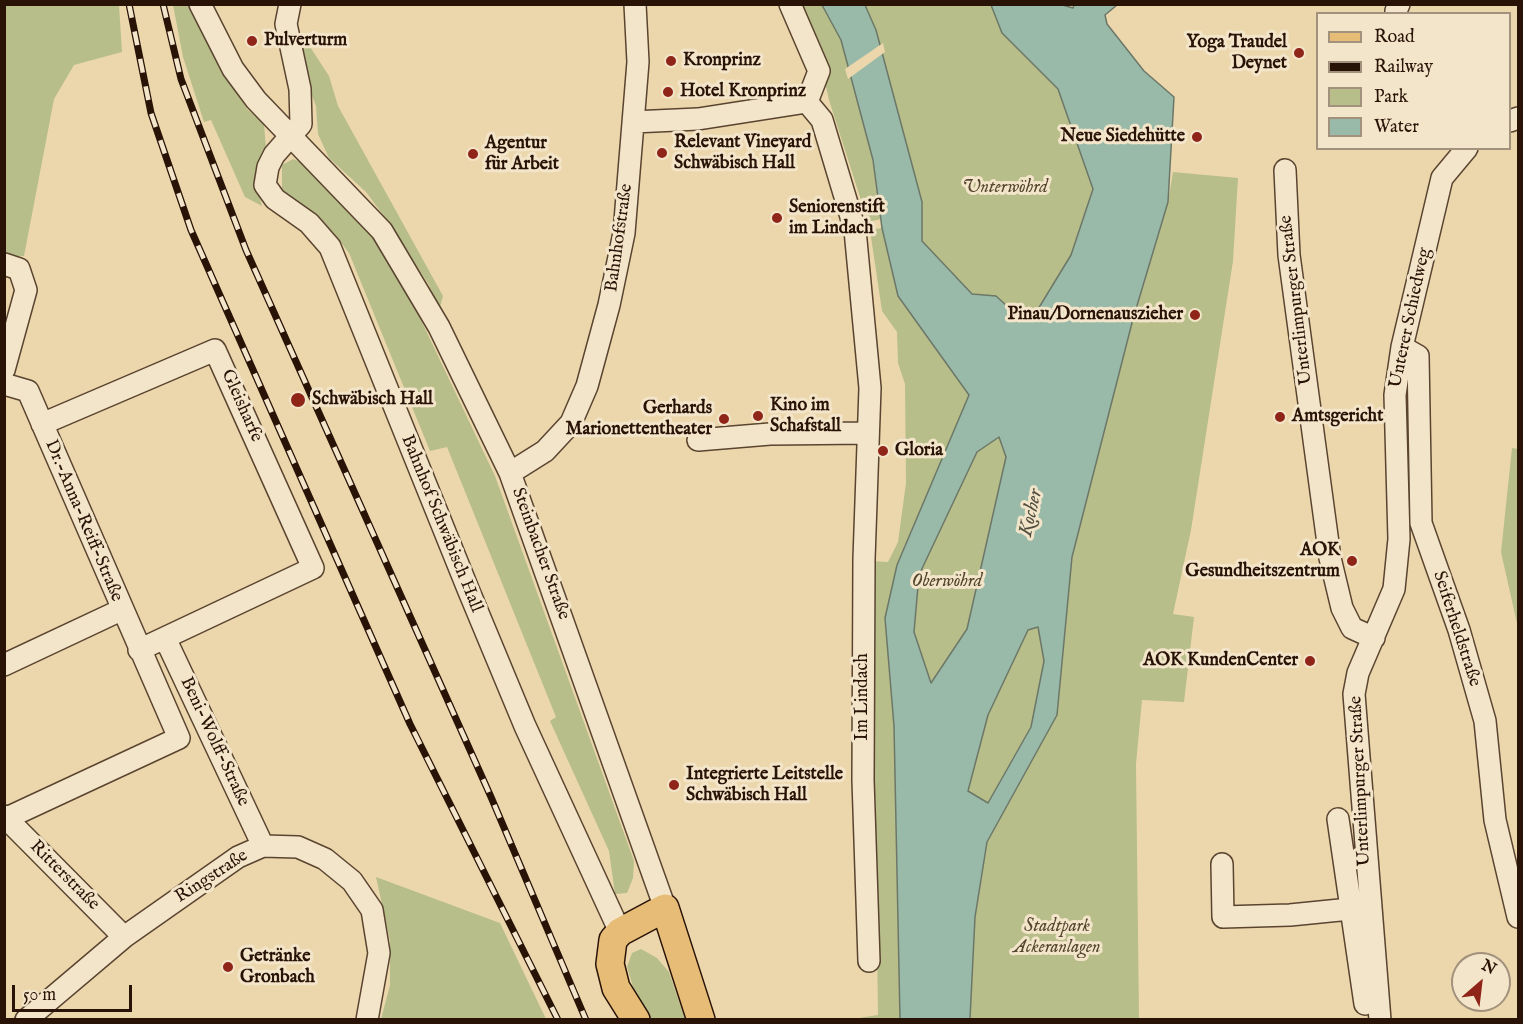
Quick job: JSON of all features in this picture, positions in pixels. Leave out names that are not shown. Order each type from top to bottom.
[{"type":"main road","points":[[636,1020],[616,988],[610,964],[613,940],[620,932],[665,908]]},
{"type":"main road","name":"Steinbacher Straße","points":[[665,908],[701,1020]]},
{"type":"street","name":"Steinbacher Straße","points":[[200,4],[233,69],[256,100],[382,231],[439,327],[510,473],[665,908]]},
{"type":"street","points":[[290,4],[286,24],[300,89],[301,124],[291,136]]},
{"type":"street","name":"Bahnhofstraße","points":[[510,473],[545,451],[571,423],[587,386],[618,270],[624,233],[638,62],[635,4]]},
{"type":"street","points":[[633,122],[698,119],[807,102],[819,71],[790,4]]},
{"type":"street","name":"Im Lindach","points":[[807,102],[822,120],[855,230],[870,388],[864,559],[863,780],[869,961]]},
{"type":"street","name":"Bahnhof Schwäbisch Hall","points":[[291,136],[274,155],[268,167],[265,185],[275,199],[309,223],[330,247],[476,610],[530,737],[620,932]]},
{"type":"street","name":"Unterer Schiedweg","points":[[1374,638],[1394,589],[1398,564],[1395,395],[1402,347],[1442,178],[1465,150]]},
{"type":"street","name":"Unterlimpurger Straße","points":[[1285,170],[1288,255],[1330,558],[1342,608],[1352,628],[1374,638],[1358,673],[1354,694],[1380,1020]]},
{"type":"street","points":[[4,370],[26,290],[12,266]]},
{"type":"street","name":"Seiferheldstraße","points":[[1402,347],[1418,356],[1421,522],[1458,630],[1485,721],[1495,820],[1518,917]]},
{"type":"street","name":"Gleisharfe","points":[[42,424],[215,350],[313,568],[165,638]]},
{"type":"street","name":"Dr.-Anna-Reiff-Straße","points":[[4,384],[28,391],[121,610],[179,738],[6,817]]},
{"type":"street","points":[[698,440],[770,434],[868,433]]},
{"type":"street","points":[[4,665],[121,610]]},
{"type":"street","points":[[139,650],[165,638]]},
{"type":"street","name":"Beni-Wolff-Straße","points":[[165,638],[263,846]]},
{"type":"street","name":"Ritterstraße","points":[[6,817],[124,937]]},
{"type":"street","name":"Unterlimpurger Straße","points":[[1338,819],[1367,1020]]},
{"type":"street","name":"Ringstraße","points":[[26,1020],[124,937],[238,857],[263,846],[298,847],[325,859],[352,881],[372,910],[379,953],[367,1020]]},
{"type":"street","points":[[1222,864],[1223,917],[1290,915],[1350,909]]},
{"type":"green space","points":[[4,5],[119,5],[122,52],[74,65],[54,99],[24,256],[5,257]]},
{"type":"green space","points":[[173,5],[189,5],[227,78],[247,109],[264,124],[266,149],[257,187],[262,206],[245,197],[211,120],[204,122],[183,57]]},
{"type":"green space","points":[[800,5],[822,5],[841,40],[873,160],[881,219],[868,222],[829,100],[820,60]]},
{"type":"green space","name":"Unterwöhrd","points":[[865,5],[991,5],[1002,33],[1058,89],[1093,189],[1071,255],[1032,319],[1019,317],[996,296],[972,295],[922,241],[922,202],[876,30]]},
{"type":"green space","points":[[301,33],[329,76],[338,106],[443,296],[439,311],[429,285],[389,223],[366,192],[329,158],[318,134],[316,106],[302,70]]},
{"type":"green space","points":[[293,159],[306,164],[375,239],[420,318],[495,476],[634,861],[633,878],[627,893],[615,894],[609,851],[550,721],[556,717],[447,447],[430,451],[349,253],[333,232],[295,205],[282,191],[282,165]]},
{"type":"green space","name":"Stadtpark Ackeranlagen","points":[[1173,172],[1238,178],[1233,261],[1191,530],[1173,614],[1194,617],[1184,702],[1142,700],[1136,764],[1139,1019],[970,1020],[975,917],[987,842],[1057,715],[1072,557],[1133,319],[1168,202]]},
{"type":"green space","points":[[882,228],[902,302],[970,395],[928,494],[885,618],[894,726],[900,1019],[846,1020],[878,1015],[872,561],[888,562],[898,542],[906,483],[905,384],[898,363],[897,332],[882,311],[870,230]]},
{"type":"green space","name":"Oberwöhrd","points":[[999,436],[1006,457],[967,629],[931,684],[914,632],[919,575],[977,452]]},
{"type":"green space","points":[[1512,448],[1518,449],[1518,628],[1501,552]]},
{"type":"green space","points":[[1039,627],[1044,661],[1031,727],[989,803],[968,792],[988,715],[1028,630]]},
{"type":"green space","points":[[376,877],[500,923],[546,1019],[381,1019],[390,985],[390,941]]},
{"type":"green space","points":[[641,949],[657,958],[669,972],[685,1019],[651,1019],[634,990],[627,967],[632,953]]},
{"type":"water","name":"Kocher","points":[[1059,4],[1073,8],[1074,5],[1117,5],[1105,15],[1107,24],[1144,71],[1174,97],[1168,202],[1133,319],[1072,557],[1057,715],[987,842],[975,917],[970,1019],[900,1019],[894,726],[885,618],[897,565],[969,395],[898,296],[882,228],[873,160],[841,40],[822,5],[865,5],[876,30],[922,202],[922,241],[972,294],[996,296],[1019,317],[1032,319],[1071,255],[1093,189],[1058,89],[1002,33],[991,5]],"holes":[[[999,437],[1006,457],[967,629],[931,683],[914,632],[919,575],[977,452]],[[1038,627],[1044,661],[1031,727],[988,803],[968,791],[988,715],[1028,630]]]},
{"type":"pier","points":[[883,43],[885,52],[848,79],[845,69]]},
{"type":"railway","points":[[129,4],[151,113],[191,230],[410,724],[558,1020]]},
{"type":"railway","points":[[163,4],[181,79],[246,250],[491,797],[586,1020]]},
{"type":"place","name":"Pulverturm","points":[[252,41]]},
{"type":"place","name":"Yoga Traudel Deynet","points":[[1299,53]]},
{"type":"place","name":"Kronprinz","points":[[671,61]]},
{"type":"place","name":"Hotel Kronprinz","points":[[668,92]]},
{"type":"place","name":"Neue Siedehütte","points":[[1197,137]]},
{"type":"place","name":"Relevant Vineyard Schwäbisch Hall","points":[[662,153]]},
{"type":"place","name":"Agentur für Arbeit","points":[[473,154]]},
{"type":"place","name":"Seniorenstift im Lindach","points":[[777,218]]},
{"type":"place","name":"Pinau/Dornenauszieher","points":[[1195,315]]},
{"type":"place","name":"Schwäbisch Hall","points":[[298,400]]},
{"type":"place","name":"Kino im Schafstall","points":[[758,416]]},
{"type":"place","name":"Amtsgericht","points":[[1280,417]]},
{"type":"place","name":"Gerhards Marionettentheater","points":[[724,419]]},
{"type":"place","name":"Gloria","points":[[883,451]]},
{"type":"place","name":"AOK Gesundheitszentrum","points":[[1352,561]]},
{"type":"place","name":"AOK KundenCenter","points":[[1310,661]]},
{"type":"place","name":"Integrierte Leitstelle Schwäbisch Hall","points":[[674,785]]},
{"type":"place","name":"Getränke Gronbach","points":[[228,967]]}]
